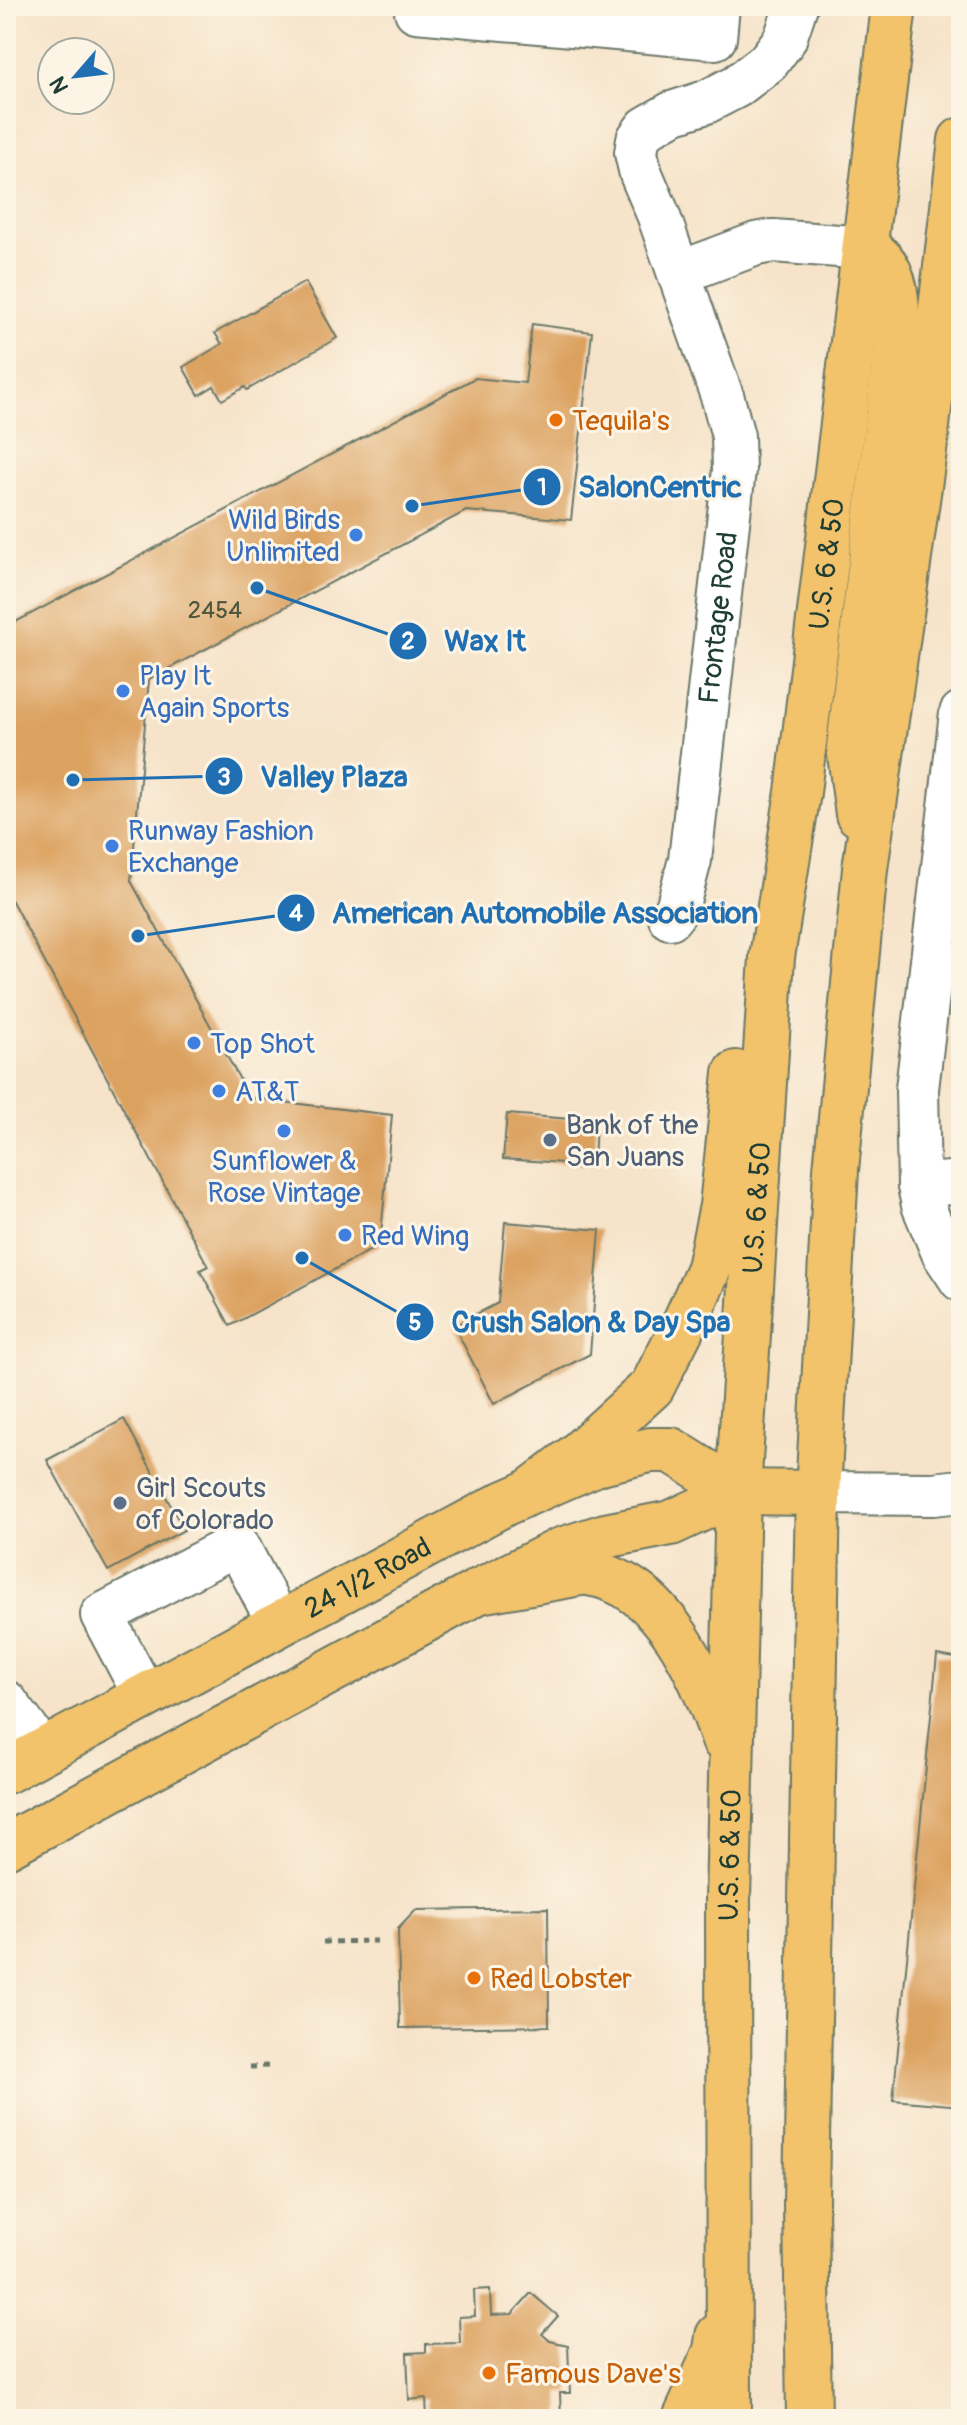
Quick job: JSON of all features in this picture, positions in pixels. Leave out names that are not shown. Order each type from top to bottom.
[{"type":"main road","name":"U.S. 6 & 50","points":[[729,2419],[728,1900],[738,1492],[772,957],[798,792],[894,6]]},
{"type":"main road","points":[[809,2419],[806,2204],[818,1493],[836,1170],[865,869],[924,451],[961,140]]},
{"type":"main road","points":[[865,248],[875,253],[883,263],[897,295],[896,350],[849,747],[865,869]]},
{"type":"main road","points":[[529,1492],[576,1456],[652,1387],[684,1324],[709,1268],[722,1206],[741,1026],[772,957]]},
{"type":"main road","name":"24 1/2 Road","points":[[6,1788],[24,1761],[529,1492],[597,1463],[650,1450],[671,1450],[738,1492]]},
{"type":"main road","points":[[6,1846],[479,1591],[561,1550],[605,1536],[671,1523],[738,1492],[818,1493]]},
{"type":"main road","points":[[479,1591],[587,1573],[623,1585],[643,1596],[692,1656],[710,1695],[733,1765]]},
{"type":"main road","points":[[685,2419],[716,2351],[728,2278]]},
{"type":"street","points":[[416,11],[715,38],[718,6]]},
{"type":"street","name":"Frontage Road","points":[[670,918],[677,909],[690,860],[734,470],[733,436],[711,360],[641,174],[636,153],[638,139],[646,128],[672,113],[706,102],[737,86],[768,62],[785,39],[796,6]]},
{"type":"street","points":[[679,273],[756,244],[773,241],[865,248]]},
{"type":"street","points":[[961,713],[917,1089],[919,1186],[923,1205],[943,1253],[961,1280]]},
{"type":"street","points":[[919,1186],[961,1182]]},
{"type":"street","points":[[818,1493],[933,1494],[961,1491]]},
{"type":"street","points":[[145,1696],[102,1615],[237,1544],[279,1624]]},
{"type":"street","points":[[6,1702],[24,1761]]},
{"type":"path","points":[[323,1942],[377,1941]]},
{"type":"path","points":[[250,2067],[268,2066]]},
{"type":"building","points":[[305,282],[337,338],[247,390],[245,387],[222,400],[214,386],[199,395],[183,367],[222,344],[215,333]]},
{"type":"building","points":[[532,324],[592,332],[571,520],[466,511],[149,679],[131,881],[250,1098],[392,1115],[380,1245],[230,1326],[200,1270],[208,1266],[6,890],[6,627],[475,378],[525,383]]},
{"type":"building","points":[[507,1114],[596,1121],[594,1165],[503,1159]]},
{"type":"building","points":[[505,1222],[600,1230],[590,1354],[494,1404],[454,1326],[498,1303]]},
{"type":"building","name":"Girl Scouts of Colorado","points":[[124,1419],[184,1530],[108,1571],[47,1460]]},
{"type":"building","points":[[937,1655],[961,1659],[961,2106],[893,2100]]},
{"type":"building","name":"Red Lobster","points":[[548,1908],[549,2026],[400,2028],[398,1929],[416,1910]]},
{"type":"building","name":"Famous Dave's","points":[[490,2289],[491,2315],[512,2314],[531,2293],[558,2316],[542,2334],[550,2341],[568,2345],[570,2393],[560,2393],[561,2419],[427,2419],[426,2398],[409,2400],[407,2353],[426,2352],[426,2344],[460,2343],[459,2317],[475,2316],[474,2290]]},
{"type":"place","name":"Tequila's","points":[[556,420]]},
{"type":"place","name":"SalonCentric","points":[[412,506]]},
{"type":"place","name":"Wild Birds Unlimited","points":[[356,535]]},
{"type":"place","name":"Wax It","points":[[257,588]]},
{"type":"place","name":"Play It Again Sports","points":[[123,691]]},
{"type":"place","name":"Valley Plaza","points":[[73,780]]},
{"type":"place","name":"Runway Fashion Exchange","points":[[112,846]]},
{"type":"place","name":"American Automobile Association","points":[[138,936]]},
{"type":"place","name":"Top Shot","points":[[194,1043]]},
{"type":"place","name":"AT&T","points":[[219,1091]]},
{"type":"place","name":"Sunflower & Rose Vintage","points":[[284,1131]]},
{"type":"place","name":"Bank of the San Juans","points":[[550,1140]]},
{"type":"place","name":"Red Wing","points":[[345,1235]]},
{"type":"place","name":"Crush Salon & Day Spa","points":[[302,1258]]},
{"type":"place","name":"Girl Scouts of Colorado","points":[[120,1503]]},
{"type":"place","name":"Red Lobster","points":[[474,1978]]},
{"type":"place","name":"Famous Dave's","points":[[489,2373]]}]
